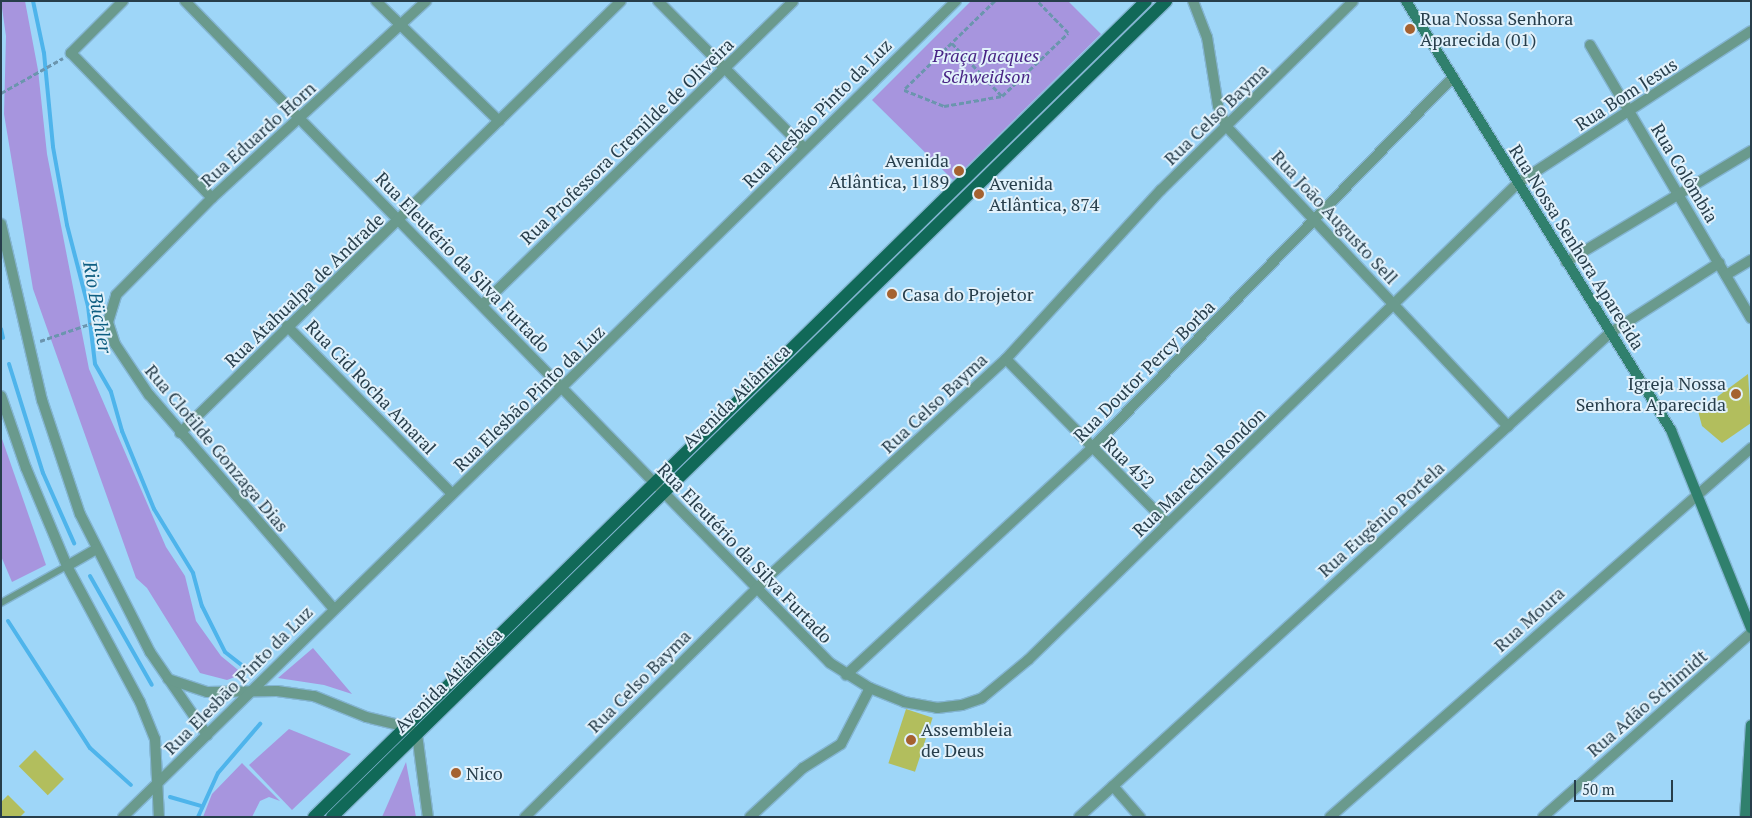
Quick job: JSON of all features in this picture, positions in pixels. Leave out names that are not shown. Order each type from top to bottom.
[{"type":"main road","name":"Avenida Atlântica","points":[[743,405],[911,231],[1146,1]]},
{"type":"main road","name":"Avenida Atlântica","points":[[314,817],[412,729],[743,405],[921,240],[1166,1]]},
{"type":"main road","name":"Rua Nossa Senhora Aparecida","points":[[1406,1],[1668,424],[1697,491],[1751,628]]},
{"type":"main road","points":[[911,231],[921,240]]},
{"type":"main road","points":[[1744,817],[1748,793],[1751,725]]},
{"type":"main road","name":"Avenida Atlântica","points":[[332,817],[412,729]]},
{"type":"street","points":[[123,1],[72,53],[212,198]]},
{"type":"street","name":"Rua Eleutério da Silva Furtado","points":[[185,1],[483,304],[563,390],[757,588],[846,674],[870,688]]},
{"type":"street","points":[[376,1],[499,121]]},
{"type":"street","name":"Rua Eduardo Horn","points":[[116,295],[212,198],[426,1]]},
{"type":"street","name":"Rua Atahualpa de Andrade","points":[[180,433],[287,326],[401,220],[621,1]]},
{"type":"street","points":[[658,1],[804,148]]},
{"type":"street","name":"Rua Professora Cremilde de Oliveira","points":[[483,304],[793,1]]},
{"type":"street","name":"Rua Elesbão Pinto da Luz","points":[[123,817],[452,494],[563,390],[804,148],[956,1]]},
{"type":"street","name":"Rua João Augusto Sell","points":[[1193,1],[1206,37],[1218,106],[1226,126],[1316,218],[1508,426]]},
{"type":"street","name":"Rua Celso Bayma","points":[[525,817],[757,588],[1006,359],[1161,190],[1354,1]]},
{"type":"street","name":"Rua Bom Jesus","points":[[1518,183],[1751,31]]},
{"type":"street","name":"Rua Colômbia","points":[[1590,45],[1751,318]]},
{"type":"street","name":"Rua Doutor Percy Borba","points":[[846,674],[1092,448],[1453,77]]},
{"type":"street","points":[[1566,262],[1751,151]]},
{"type":"street","name":"Rua Marechal Rondon","points":[[870,688],[904,702],[937,708],[962,706],[982,698],[1028,660],[1518,183]]},
{"type":"street","points":[[1,224],[53,437],[96,549],[167,679],[207,735]]},
{"type":"street","points":[[1726,275],[1751,260]]},
{"type":"street","name":"Rua Eugênio Portela","points":[[1079,817],[1610,333],[1719,263]]},
{"type":"street","name":"Rua Clotilde Gonzaga Dias","points":[[116,295],[108,322],[115,344],[129,369],[180,433],[334,609]]},
{"type":"street","name":"Rua Cid Rocha Amaral","points":[[287,326],[452,494]]},
{"type":"street","name":"Rua 452","points":[[1006,359],[1168,524]]},
{"type":"street","points":[[1,396],[26,468],[68,566],[140,702],[155,739],[159,817]]},
{"type":"street","name":"Rua Moura","points":[[1330,817],[1697,491],[1751,448]]},
{"type":"street","points":[[68,566],[96,549]]},
{"type":"street","name":"Rua Adão Schimidt","points":[[1543,817],[1751,633]]},
{"type":"street","points":[[167,679],[207,692],[250,692],[314,696],[379,721],[412,729],[428,817]]},
{"type":"street","points":[[750,817],[803,768],[841,744],[870,688]]},
{"type":"street","points":[[1113,786],[1140,817]]},
{"type":"lane","points":[[1,603],[68,566]]},
{"type":"path","points":[[995,1],[904,90],[944,106],[1002,96],[1068,32],[1037,1]]},
{"type":"path","points":[[952,43],[1002,96]]},
{"type":"path","points":[[1,93],[51,64]]},
{"type":"path","points":[[29,345],[83,323],[97,321]]},
{"type":"green space","points":[[1,1],[25,1],[38,70],[47,154],[89,369],[166,547],[185,576],[196,621],[221,656],[243,674],[227,680],[200,673],[147,588],[136,578],[33,289],[4,114],[6,36]]},
{"type":"green space","name":"Praça Jacques Schweidson","points":[[971,1],[1068,1],[1101,34],[953,180],[872,100]]},
{"type":"green space","points":[[1,436],[46,565],[12,582],[1,556]]},
{"type":"green space","points":[[313,648],[352,694],[324,685],[278,678]]},
{"type":"green space","points":[[289,729],[351,754],[292,810],[249,765]]},
{"type":"green space","points":[[406,762],[416,817],[382,817]]},
{"type":"green space","points":[[242,763],[280,801],[269,797],[260,801],[252,817],[203,817],[212,794]]},
{"type":"building","name":"Igreja Nossa Senhora Aparecida","points":[[1748,374],[1751,423],[1722,443],[1702,426],[1698,411]]},
{"type":"building","name":"Assembleia de Deus","points":[[906,709],[933,718],[915,772],[888,763]]},
{"type":"building","points":[[35,750],[64,779],[48,795],[19,766]]},
{"type":"building","points":[[8,795],[25,812],[20,817],[1,817],[1,802]]},
{"type":"waterway","name":"Rio Büchler","points":[[33,1],[44,53],[53,147],[67,225],[88,306],[95,364],[111,392],[122,431],[154,509],[193,573],[202,606],[225,652],[248,670]]},
{"type":"waterway","points":[[1,329],[3,338]]},
{"type":"waterway","points":[[9,364],[43,473],[74,543]]},
{"type":"waterway","points":[[90,576],[152,685]]},
{"type":"waterway","points":[[8,621],[90,748],[131,785]]},
{"type":"waterway","name":"Rio Büchler","points":[[198,817],[218,773],[260,724]]},
{"type":"waterway","points":[[170,797],[201,806]]},
{"type":"place","name":"Rua Nossa Senhora Aparecida (01)","points":[[1410,29]]},
{"type":"place","name":"Avenida Atlântica, 1189","points":[[959,171]]},
{"type":"place","name":"Avenida Atlântica, 874","points":[[979,194]]},
{"type":"place","name":"Casa do Projetor","points":[[892,294]]},
{"type":"place","name":"Igreja Nossa Senhora Aparecida","points":[[1736,394]]},
{"type":"place","name":"Assembleia de Deus","points":[[911,740]]},
{"type":"place","name":"Nico","points":[[456,773]]}]
